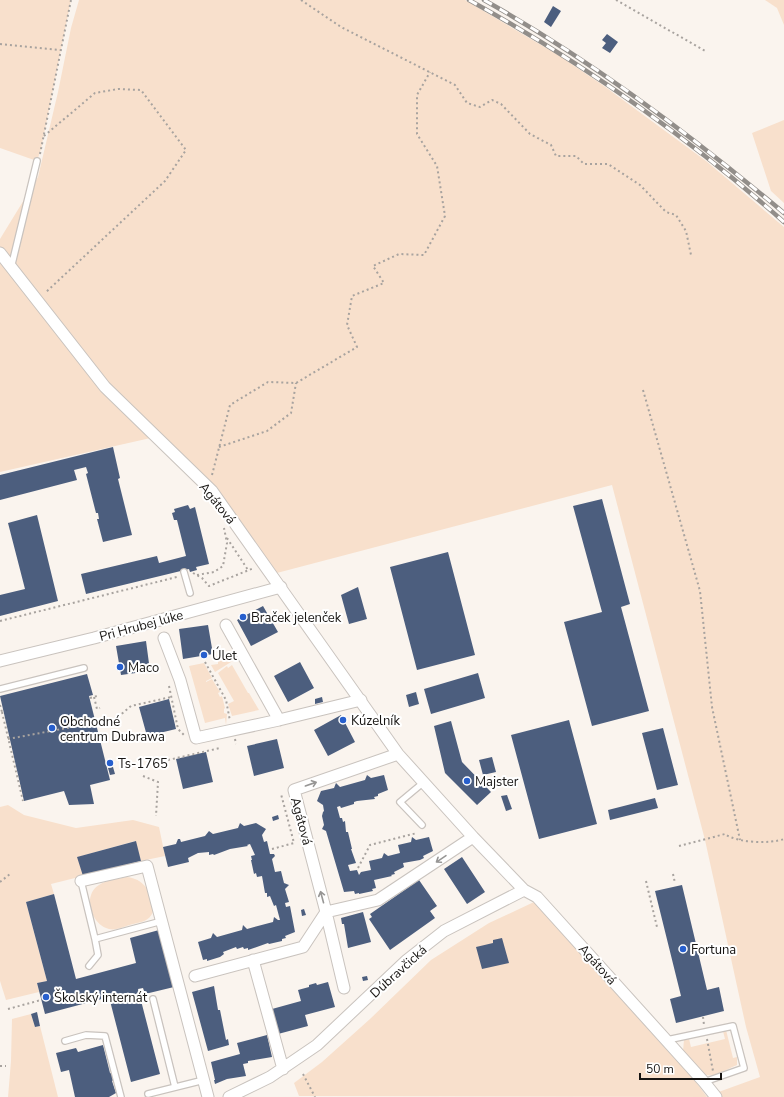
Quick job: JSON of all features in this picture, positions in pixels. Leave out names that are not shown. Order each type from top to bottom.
[{"type":"street","name":"Agátová","points":[[0,253],[36,301],[105,387],[208,488],[265,564],[398,754],[473,837],[524,890],[537,897],[667,1040],[709,1080],[716,1097]]},
{"type":"street","name":"Pri Hrubej lúke","points":[[0,661],[94,638],[281,587]]},
{"type":"street","points":[[226,625],[279,720]]},
{"type":"street","points":[[164,638],[180,680],[196,738],[361,700]]},
{"type":"street","name":"Agátová","points":[[326,912],[294,790],[398,754]]},
{"type":"street","points":[[195,976],[303,946],[326,912],[378,900],[473,837]]},
{"type":"street","points":[[81,882],[147,866],[208,1097]]},
{"type":"street","name":"Dúbravčická","points":[[229,1097],[283,1069],[317,1045],[407,960],[444,931],[524,890]]},
{"type":"street","points":[[326,912],[344,988]]},
{"type":"street","points":[[253,960],[283,1069]]},
{"type":"lane","points":[[11,268],[37,161]]},
{"type":"lane","points":[[185,573],[190,594]]},
{"type":"lane","points":[[0,689],[84,668]]},
{"type":"lane","points":[[422,825],[400,802],[424,782]]},
{"type":"lane","points":[[81,882],[98,955],[89,966]]},
{"type":"lane","points":[[95,939],[162,921]]},
{"type":"lane","points":[[153,999],[175,1087]]},
{"type":"lane","points":[[667,1040],[733,1026],[744,1068],[709,1080]]},
{"type":"lane","points":[[65,1041],[86,1035],[105,1036],[121,1097]]},
{"type":"lane","points":[[148,1094],[204,1080]]},
{"type":"path","points":[[37,161],[44,136],[71,0]]},
{"type":"path","points":[[301,0],[341,27],[455,85],[467,103],[480,107],[492,100],[501,104],[530,134],[551,145],[556,156],[576,156],[584,164],[608,164],[640,185],[666,212],[676,215],[686,231],[690,255]]},
{"type":"path","points":[[616,0],[707,52]]},
{"type":"path","points":[[0,44],[61,50]]},
{"type":"path","points":[[208,488],[230,405],[268,382],[296,383],[357,347],[346,325],[352,296],[384,282],[373,266],[399,254],[424,255],[445,216],[437,166],[417,134],[417,94],[430,72]]},
{"type":"path","points":[[36,301],[165,181],[186,150],[141,90],[118,89],[95,93],[44,136]]},
{"type":"path","points":[[219,447],[268,431],[291,413],[296,383]]},
{"type":"path","points":[[643,390],[700,591],[712,707],[740,840]]},
{"type":"path","points":[[197,575],[214,572],[223,566],[226,537],[225,530],[221,524]]},
{"type":"path","points":[[226,537],[248,570]]},
{"type":"path","points":[[0,621],[185,573],[194,572],[209,586],[265,564]]},
{"type":"path","points":[[205,662],[226,700],[232,725]]},
{"type":"path","points":[[169,686],[178,729],[185,736]]},
{"type":"path","points":[[90,698],[97,696]]},
{"type":"path","points":[[118,717],[131,706],[172,696]]},
{"type":"path","points":[[94,697],[97,708],[100,708]]},
{"type":"path","points":[[0,705],[23,801]]},
{"type":"path","points":[[8,739],[105,720]]},
{"type":"path","points":[[168,760],[220,748]]},
{"type":"path","points":[[143,776],[158,782],[156,816]]},
{"type":"path","points":[[272,849],[294,843],[281,794]]},
{"type":"path","points":[[358,868],[370,846],[417,833]]},
{"type":"path","points":[[679,846],[725,834],[731,838],[740,840],[778,841],[784,839]]},
{"type":"path","points":[[0,882],[10,874]]},
{"type":"path","points":[[673,874],[676,883]]},
{"type":"path","points":[[646,881],[657,927]]},
{"type":"path","points":[[8,1010],[41,1000]]},
{"type":"path","points":[[703,1017],[706,1032],[709,1080]]},
{"type":"path","points":[[0,1066],[6,1066]]},
{"type":"path","points":[[303,1074],[315,1097]]},
{"type":"shaded area","points":[[0,0],[71,0],[41,149],[37,161],[0,148]]},
{"type":"shaded area","points":[[79,0],[465,0],[558,55],[604,86],[706,161],[784,227],[784,1097],[716,1097],[713,1094],[760,1077],[746,1027],[705,840],[612,485],[273,574],[212,491],[155,437],[0,472],[0,239],[38,177],[71,28]]},
{"type":"shaded area","points":[[765,0],[784,0],[784,25],[777,8]]},
{"type":"shaded area","points":[[784,120],[784,203],[771,191],[752,133]]},
{"type":"shaded area","points":[[239,657],[215,672],[211,665],[218,664],[218,661]]},
{"type":"shaded area","points":[[204,663],[212,678],[206,682],[212,679],[220,692],[218,693],[220,697],[222,696],[225,708],[224,713],[227,714],[226,725],[225,718],[205,723],[189,666]]},
{"type":"shaded area","points":[[232,665],[259,710],[232,716],[228,704],[234,701],[218,673],[227,666],[228,668]]},
{"type":"shaded area","points":[[8,805],[24,815],[76,828],[133,820],[159,827],[165,856],[141,861],[135,841],[78,857],[83,876],[51,884],[54,894],[26,902],[47,981],[37,983],[39,992],[6,1000],[0,981],[0,807]]},
{"type":"shaded area","points":[[126,877],[138,880],[147,888],[152,899],[153,912],[142,922],[118,929],[109,929],[97,922],[93,916],[90,902],[91,896],[94,890],[102,883]]},
{"type":"shaded area","points":[[534,902],[696,1082],[707,1097],[299,1096],[294,1083],[322,1062],[370,1019],[431,960],[489,923]]},
{"type":"shaded area","points":[[31,1014],[35,1027],[40,1026],[58,1097],[8,1097],[12,1019]]},
{"type":"shaded area","points":[[726,1030],[733,1058],[737,1057],[737,1065],[717,1074],[706,1075],[697,1068],[683,1051],[684,1040],[689,1039],[691,1047],[725,1039],[723,1031]]},
{"type":"building","points":[[553,6],[561,11],[551,27],[544,22]]},
{"type":"building","points":[[607,34],[618,42],[610,53],[602,48],[606,43],[602,40]]},
{"type":"building","points":[[113,447],[120,478],[118,479],[132,535],[103,542],[97,519],[99,519],[98,513],[96,513],[86,474],[88,473],[86,467],[74,470],[77,480],[0,500],[0,475]]},
{"type":"building","points":[[602,499],[630,604],[621,607],[649,711],[592,726],[564,622],[602,612],[573,506]]},
{"type":"building","points":[[188,505],[190,509],[195,507],[209,564],[196,567],[197,570],[190,572],[189,569],[86,594],[81,574],[157,556],[159,563],[186,556],[177,520],[174,520],[172,513],[175,512],[174,509]]},
{"type":"building","points":[[37,515],[58,601],[0,616],[0,595],[25,589],[8,523]]},
{"type":"building","points":[[448,552],[475,655],[417,670],[390,567]]},
{"type":"building","points":[[358,587],[367,619],[349,624],[341,595]]},
{"type":"building","points":[[263,606],[278,632],[251,646],[237,620]]},
{"type":"building","points":[[208,625],[213,654],[183,659],[179,629]]},
{"type":"building","points":[[146,641],[150,671],[121,675],[116,646]]},
{"type":"building","points":[[300,662],[314,688],[288,702],[274,676]]},
{"type":"building","points":[[478,673],[485,698],[431,714],[424,689]]},
{"type":"building","name":"Obchodné centrum Dubrawa","points":[[87,674],[93,695],[89,696],[110,780],[90,785],[94,804],[69,805],[64,791],[24,801],[0,696]]},
{"type":"building","points":[[416,692],[419,704],[409,707],[406,695]]},
{"type":"building","points":[[322,697],[323,702],[315,704],[315,699]]},
{"type":"building","points":[[169,699],[176,729],[147,736],[139,707]]},
{"type":"building","points":[[341,715],[355,742],[328,756],[314,730]]},
{"type":"building","points":[[569,720],[597,824],[539,839],[511,735]]},
{"type":"building","name":"Majster","points":[[451,721],[462,762],[491,792],[477,805],[445,773],[434,726]]},
{"type":"building","points":[[663,728],[678,785],[657,790],[642,733]]},
{"type":"building","points":[[277,739],[284,768],[254,776],[247,746]]},
{"type":"building","points":[[206,752],[213,782],[183,789],[176,759]]},
{"type":"building","points":[[492,757],[496,772],[483,775],[479,760]]},
{"type":"building","name":"Ts-1765","points":[[111,760],[112,765],[108,766],[107,761]]},
{"type":"building","points":[[113,767],[115,774],[110,775],[108,768]]},
{"type":"building","points":[[367,775],[371,778],[384,775],[388,790],[378,794],[378,796],[374,797],[375,799],[357,801],[354,802],[354,804],[341,808],[340,806],[337,807],[340,818],[342,818],[343,822],[345,821],[346,832],[348,832],[351,849],[356,863],[348,865],[350,871],[357,870],[359,875],[361,872],[371,870],[369,861],[382,858],[384,853],[388,856],[400,853],[398,845],[411,842],[412,837],[416,840],[429,837],[433,851],[423,856],[424,858],[420,860],[403,863],[404,867],[394,872],[395,874],[391,875],[392,876],[374,880],[376,888],[372,889],[373,891],[355,894],[354,891],[344,892],[326,831],[322,829],[324,825],[322,816],[324,811],[323,805],[317,801],[321,791],[334,788],[336,783],[340,787],[365,780]]},
{"type":"building","points":[[507,795],[512,809],[506,811],[501,796]]},
{"type":"building","points":[[655,798],[658,808],[610,820],[608,810]]},
{"type":"building","points":[[278,815],[279,819],[273,821],[272,817]]},
{"type":"building","points":[[240,823],[244,826],[256,823],[266,829],[262,835],[264,842],[267,841],[270,854],[274,854],[275,856],[272,859],[275,872],[281,871],[284,883],[289,885],[285,889],[289,902],[285,903],[286,907],[290,906],[295,932],[285,936],[286,938],[282,939],[282,941],[268,943],[248,950],[248,948],[244,949],[243,947],[237,949],[236,947],[223,952],[224,954],[220,957],[207,961],[207,959],[203,960],[198,942],[211,938],[213,933],[217,937],[242,930],[243,925],[247,929],[273,922],[274,917],[280,920],[276,905],[274,906],[270,896],[267,897],[267,893],[265,893],[262,876],[257,877],[256,873],[254,874],[251,856],[255,855],[250,844],[247,845],[248,846],[230,849],[214,855],[209,855],[209,852],[198,853],[188,858],[189,862],[168,867],[163,847],[176,844],[178,839],[180,839],[181,842],[205,836],[209,831],[213,834],[238,828]]},
{"type":"building","points":[[136,841],[141,861],[83,876],[77,857]]},
{"type":"building","points":[[462,857],[485,892],[467,904],[444,869]]},
{"type":"building","points":[[419,880],[437,906],[430,911],[435,918],[390,950],[369,919],[372,917],[370,914]]},
{"type":"building","name":"Fortuna","points":[[682,885],[707,990],[719,987],[724,1011],[676,1023],[670,999],[681,996],[655,891]]},
{"type":"building","points":[[54,894],[76,979],[136,963],[130,938],[159,930],[174,987],[145,994],[143,988],[138,989],[160,1074],[131,1082],[109,997],[45,1014],[37,983],[47,981],[26,902]]},
{"type":"building","points":[[304,909],[306,915],[302,916],[301,910]]},
{"type":"building","points":[[363,912],[371,942],[348,948],[344,924],[342,924],[341,918]]},
{"type":"building","points":[[502,938],[509,963],[482,969],[476,947],[493,943],[493,940]]},
{"type":"building","points":[[367,976],[368,980],[363,981],[362,977]]},
{"type":"building","points":[[328,982],[335,1007],[305,1015],[308,1026],[278,1034],[272,1009],[301,1001],[298,990],[316,983],[317,985]]},
{"type":"building","points":[[214,986],[218,1010],[220,1010],[226,1040],[228,1039],[229,1045],[208,1051],[192,992]]},
{"type":"building","points":[[37,1012],[40,1026],[35,1027],[31,1014]]},
{"type":"building","points":[[267,1035],[272,1057],[248,1061],[248,1063],[243,1064],[246,1076],[227,1079],[215,1084],[211,1062],[240,1054],[237,1043]]},
{"type":"building","points":[[103,1045],[110,1073],[113,1074],[115,1079],[112,1081],[116,1093],[109,1097],[75,1097],[69,1070],[61,1072],[56,1053],[76,1048],[78,1052]]},
{"type":"railway","points":[[469,0],[552,49],[632,102],[710,160],[784,222]]},
{"type":"railway","points":[[484,0],[563,47],[639,99],[713,155],[784,213]]},
{"type":"place","name":"Braček jelenček","points":[[243,617]]},
{"type":"place","name":"Úlet","points":[[204,655]]},
{"type":"place","name":"Maco","points":[[120,667]]},
{"type":"place","name":"Kúzelník","points":[[343,720]]},
{"type":"place","name":"Obchodné centrum Dubrawa","points":[[52,728]]},
{"type":"place","name":"Ts-1765","points":[[110,763]]},
{"type":"place","name":"Majster","points":[[467,781]]},
{"type":"place","name":"Fortuna","points":[[683,949]]},
{"type":"place","name":"Školský internát","points":[[46,997]]}]
